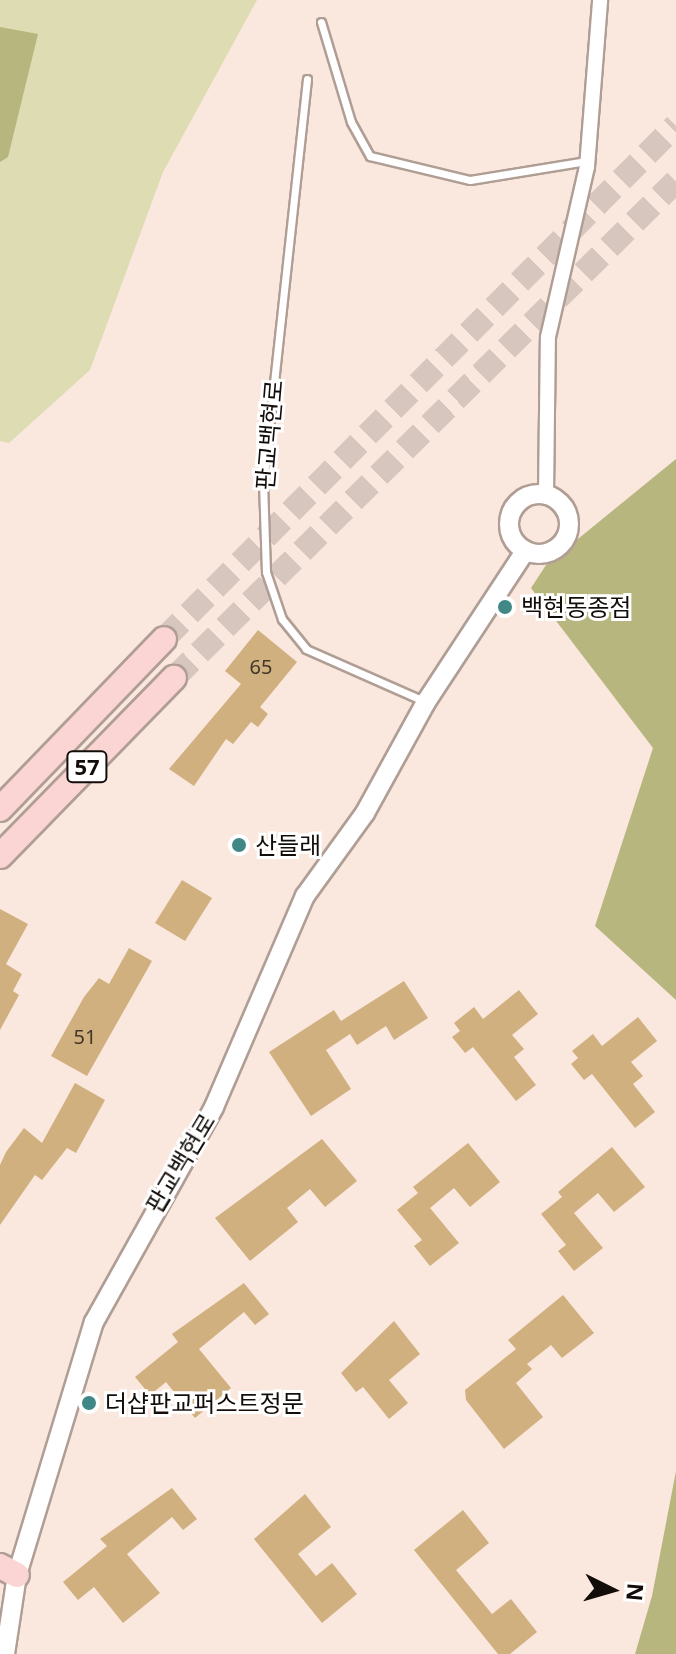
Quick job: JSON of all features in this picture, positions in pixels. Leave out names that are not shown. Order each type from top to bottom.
[{"type":"main road","name":"57","points":[[0,809],[164,639]]},
{"type":"main road","name":"57","points":[[0,856],[174,678]]},
{"type":"street","points":[[546,494],[548,337],[588,161],[600,0]]},
{"type":"street","points":[[546,494],[568,514],[568,534],[545,554],[525,551],[510,530],[511,513],[529,495],[546,494]]},
{"type":"street","name":"판교백현로","points":[[5,1654],[8,1570],[94,1322],[214,1107],[305,896],[365,813],[426,702],[525,551]]},
{"type":"lane","points":[[321,22],[351,122],[370,156],[470,180],[588,161]]},
{"type":"lane","name":"판교백현로","points":[[307,79],[263,482],[266,572],[282,619],[306,649],[426,702]]},
{"type":"shaded area","points":[[0,0],[257,0],[163,172],[90,370],[9,443],[0,441]]},
{"type":"shaded area","points":[[0,27],[38,34],[8,157],[0,162]]},
{"type":"shaded area","points":[[676,459],[676,1000],[595,926],[653,748],[531,588],[546,565]]},
{"type":"shaded area","points":[[676,1471],[676,1654],[635,1654],[652,1596]]},
{"type":"building","points":[[258,630],[297,662],[260,707],[268,714],[258,727],[251,722],[233,744],[226,739],[194,786],[169,769],[241,684],[225,671]]},
{"type":"building","points":[[182,880],[212,898],[185,941],[155,923]]},
{"type":"building","points":[[0,909],[28,924],[6,964],[22,974],[13,991],[19,995],[0,1030]]},
{"type":"building","points":[[129,948],[152,961],[87,1076],[51,1056],[84,997],[99,978],[109,984]]},
{"type":"building","points":[[404,981],[428,1018],[394,1040],[386,1026],[357,1045],[350,1034],[326,1050],[351,1089],[311,1116],[269,1052],[334,1010],[341,1021]]},
{"type":"building","points":[[519,990],[538,1014],[512,1035],[524,1049],[514,1057],[536,1085],[516,1101],[473,1047],[465,1053],[452,1037],[460,1031],[454,1023],[474,1007],[483,1019]]},
{"type":"building","points":[[638,1017],[657,1041],[631,1062],[643,1076],[633,1084],[655,1112],[635,1128],[592,1074],[584,1080],[571,1064],[578,1058],[572,1051],[593,1034],[602,1046]]},
{"type":"building","points":[[75,1083],[105,1100],[76,1153],[67,1148],[42,1180],[35,1175],[0,1225],[0,1165],[6,1152],[24,1128],[42,1143]]},
{"type":"building","points":[[322,1139],[357,1181],[325,1207],[310,1189],[287,1208],[298,1222],[250,1261],[215,1218]]},
{"type":"building","points":[[468,1143],[500,1182],[470,1207],[454,1188],[430,1208],[459,1243],[430,1266],[414,1246],[422,1240],[397,1210],[418,1193],[413,1187]]},
{"type":"building","points":[[612,1147],[645,1187],[614,1212],[598,1193],[574,1213],[603,1248],[574,1271],[558,1251],[566,1245],[541,1214],[562,1197],[558,1192]]},
{"type":"building","points":[[244,1283],[269,1314],[255,1325],[244,1312],[199,1349],[231,1388],[195,1418],[166,1382],[150,1395],[135,1377],[178,1342],[172,1334]]},
{"type":"building","points":[[563,1295],[594,1333],[562,1358],[551,1345],[527,1364],[532,1369],[516,1383],[543,1417],[504,1449],[466,1400],[465,1390],[516,1349],[508,1340]]},
{"type":"building","points":[[394,1321],[420,1354],[389,1380],[408,1403],[389,1419],[363,1387],[356,1392],[341,1373]]},
{"type":"building","points":[[172,1488],[197,1519],[183,1530],[172,1517],[127,1554],[160,1593],[123,1623],[94,1587],[78,1600],[63,1582],[107,1546],[100,1539]]},
{"type":"building","points":[[305,1494],[331,1527],[298,1554],[316,1576],[332,1563],[357,1594],[322,1623],[254,1539]]},
{"type":"building","points":[[463,1510],[489,1543],[456,1570],[492,1614],[511,1599],[537,1632],[510,1654],[498,1654],[414,1550]]},
{"type":"tunnel","points":[[164,639],[676,125]]},
{"type":"tunnel","points":[[174,678],[676,181]]},
{"type":"place","name":"백현동종점","points":[[505,607]]},
{"type":"place","name":"산들래","points":[[239,845]]},
{"type":"place","name":"더샵판교퍼스트정문","points":[[89,1403]]}]
